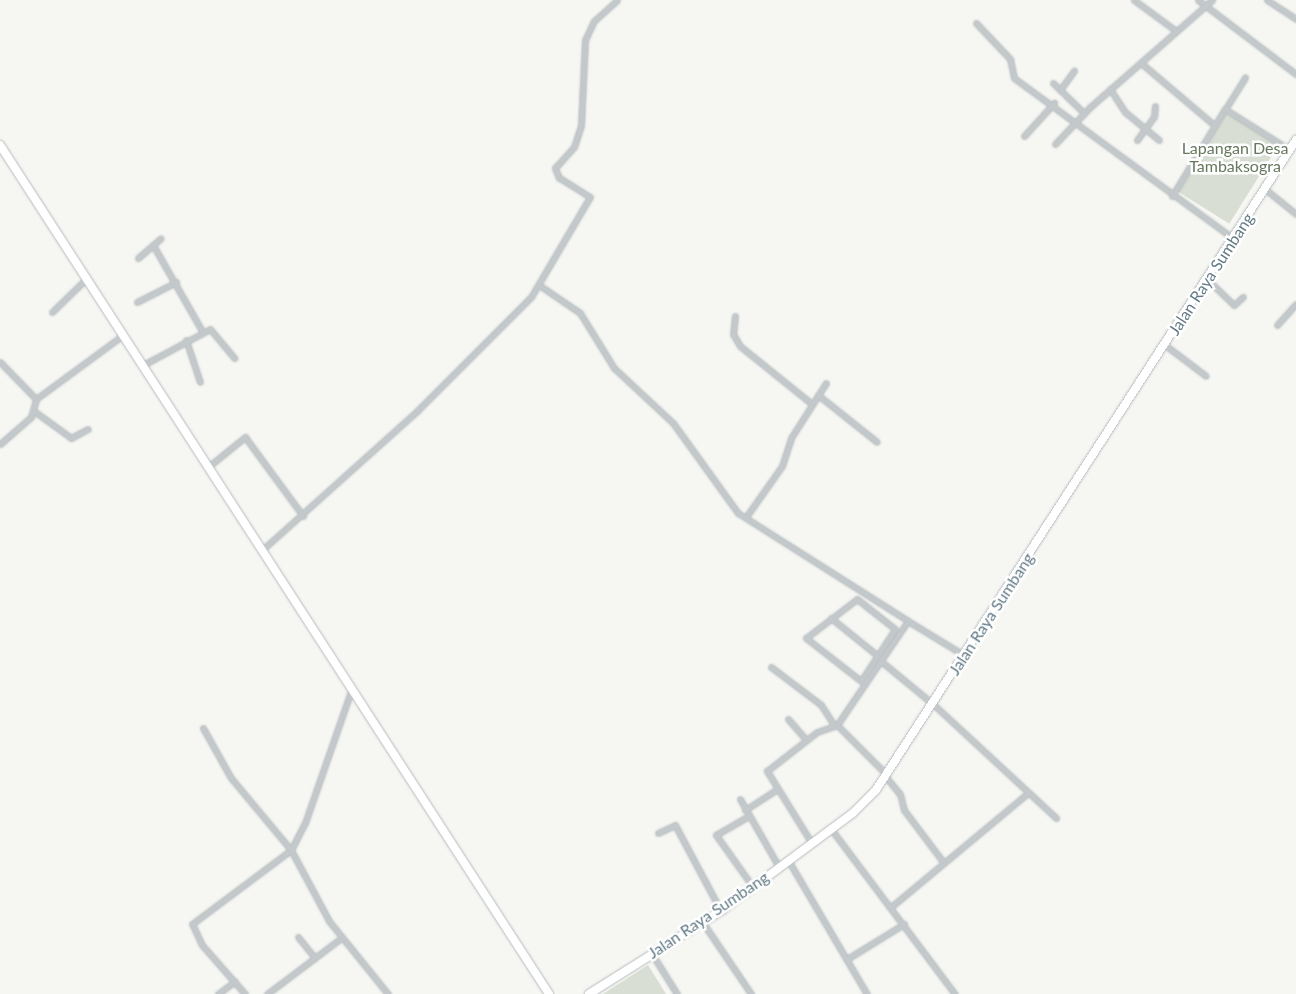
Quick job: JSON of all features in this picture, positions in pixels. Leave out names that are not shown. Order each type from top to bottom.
[{"type":"street","points":[[261,552],[303,516],[501,329],[538,285],[590,196],[560,178],[555,168],[574,147],[581,125],[585,40],[594,21],[617,0]]},
{"type":"street","points":[[1134,0],[1176,31]]},
{"type":"street","points":[[1198,0],[1296,74]]},
{"type":"street","points":[[1054,144],[1110,89],[1212,0]]},
{"type":"street","points":[[1267,0],[1296,19]]},
{"type":"street","points":[[976,23],[1010,60],[1014,78],[1054,103],[1172,196],[1233,238]]},
{"type":"street","points":[[1141,63],[1214,125]]},
{"type":"street","points":[[1060,90],[1074,72]]},
{"type":"street","points":[[1172,196],[1245,77]]},
{"type":"street","points":[[1053,83],[1084,114]]},
{"type":"street","points":[[1110,89],[1145,129],[1159,140]]},
{"type":"street","points":[[1024,136],[1054,103]]},
{"type":"street","points":[[1137,140],[1145,129],[1155,106]]},
{"type":"street","points":[[1226,108],[1290,150]]},
{"type":"street","name":"Jalan Raya Sumbang","points":[[589,994],[721,911],[831,828],[886,776],[1208,280],[1296,140]]},
{"type":"street","points":[[0,145],[208,467],[287,594],[549,994]]},
{"type":"street","points":[[1265,189],[1296,214]]},
{"type":"street","points":[[138,258],[161,238]]},
{"type":"street","points":[[153,246],[176,282],[202,331]]},
{"type":"street","points":[[52,312],[87,278]]},
{"type":"street","points":[[1208,280],[1234,305],[1244,297]]},
{"type":"street","points":[[138,302],[176,282]]},
{"type":"street","points":[[538,285],[580,313],[589,324],[604,354],[614,368],[654,402],[686,442],[733,508],[964,655]]},
{"type":"street","points":[[1277,324],[1296,304]]},
{"type":"street","points":[[735,316],[733,334],[740,346],[812,404]]},
{"type":"street","points":[[143,366],[202,331],[213,330],[234,358]]},
{"type":"street","points":[[0,444],[34,411],[36,399],[123,335]]},
{"type":"street","points":[[186,340],[200,382]]},
{"type":"street","points":[[1165,345],[1206,376]]},
{"type":"street","points":[[0,362],[36,399]]},
{"type":"street","points":[[746,518],[782,466],[791,438],[826,383]]},
{"type":"street","points":[[818,395],[877,442]]},
{"type":"street","points":[[34,411],[71,438],[88,429]]},
{"type":"street","points":[[208,467],[245,437],[303,516]]},
{"type":"street","points":[[857,599],[895,629],[861,681],[806,638],[831,618],[857,599]]},
{"type":"street","points":[[869,608],[875,599]]},
{"type":"street","points":[[831,618],[878,656]]},
{"type":"street","points":[[811,842],[766,772],[806,740],[835,725],[882,662],[908,621]]},
{"type":"street","points":[[882,662],[933,704],[1056,818]]},
{"type":"street","points":[[771,667],[821,705],[835,725],[886,776],[900,794],[904,810],[944,863]]},
{"type":"street","points":[[245,994],[194,934],[192,924],[291,850],[305,823],[351,691]]},
{"type":"street","points":[[788,719],[806,740]]},
{"type":"street","points":[[203,728],[230,778],[291,850],[341,938],[388,994]]},
{"type":"street","points":[[745,810],[776,790]]},
{"type":"street","points":[[891,907],[1028,793]]},
{"type":"street","points":[[740,799],[747,817],[779,867]]},
{"type":"street","points":[[747,817],[716,835],[753,887]]},
{"type":"street","points":[[658,833],[674,825],[721,911]]},
{"type":"street","points":[[831,828],[955,994]]},
{"type":"street","points":[[788,860],[867,994]]},
{"type":"street","points":[[703,923],[751,994]]},
{"type":"street","points":[[847,959],[904,924]]},
{"type":"street","points":[[298,936],[315,958]]},
{"type":"street","points":[[267,994],[341,938]]},
{"type":"street","points":[[652,954],[677,994]]},
{"type":"street","points":[[218,994],[235,981]]},
{"type":"green space","name":"Lapangan Desa Tambaksogra","points":[[1226,112],[1279,145],[1229,224],[1177,191]]},
{"type":"green space","points":[[648,965],[666,994],[603,994]]}]
